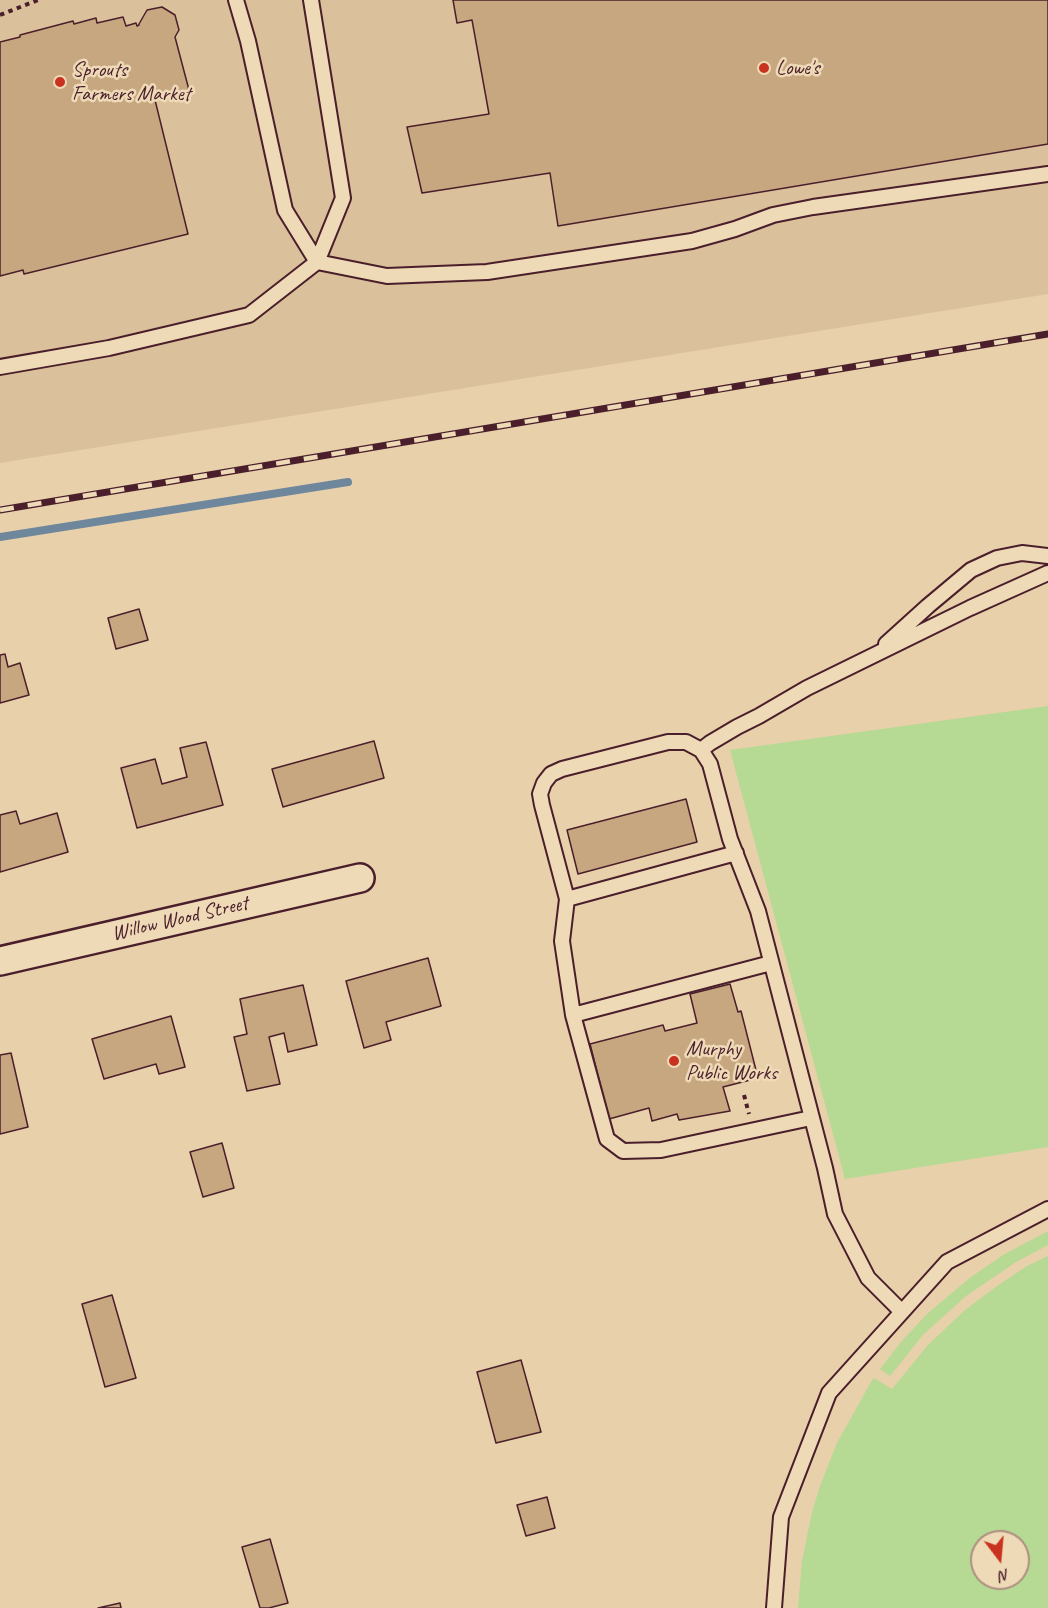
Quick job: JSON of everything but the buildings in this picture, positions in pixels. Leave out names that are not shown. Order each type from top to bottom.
[{"type":"street","name":"Willow Wood Street","points":[[0,960],[360,878]]},
{"type":"lane","points":[[236,0],[248,41],[285,210],[316,262],[387,276],[487,272],[692,241],[773,215],[813,207],[1048,174]]},
{"type":"lane","points":[[0,367],[109,348],[249,315],[316,262],[343,198],[311,0]]},
{"type":"lane","points":[[868,659],[971,570],[998,558],[1022,554],[1048,556]]},
{"type":"lane","points":[[701,750],[807,688],[970,608],[1048,573]]},
{"type":"lane","points":[[811,1118],[661,1150],[623,1151],[607,1139],[573,1015],[562,941],[567,899],[540,794],[550,774],[668,742],[687,742],[701,750],[710,764],[730,839],[758,911],[825,1168],[835,1214],[868,1278],[902,1312]]},
{"type":"lane","points":[[567,899],[736,853]]},
{"type":"lane","points":[[573,1015],[771,963]]},
{"type":"lane","points":[[774,1608],[781,1517],[830,1393],[947,1262],[1048,1209]]},
{"type":"path","points":[[0,15],[38,0]]},
{"type":"path","points":[[744,1095],[749,1114]]},
{"type":"shaded area","points":[[0,0],[1048,0],[1048,294],[0,463]]},
{"type":"green space","points":[[1048,706],[1048,1147],[845,1179],[730,750]]},
{"type":"green space","points":[[1048,1231],[1048,1245],[1016,1262],[966,1296],[923,1335],[890,1376],[880,1369],[927,1314],[971,1277],[1003,1255]]},
{"type":"green space","points":[[1048,1256],[1048,1608],[798,1608],[802,1561],[820,1486],[837,1443],[871,1382],[874,1378],[892,1389],[928,1345],[965,1310],[1027,1266]]},
{"type":"waterway","points":[[0,537],[348,482]]},
{"type":"railway","points":[[0,510],[1048,334]]},
{"type":"place","name":"Lowe's","points":[[764,68]]},
{"type":"place","name":"Sprouts Farmers Market","points":[[60,82]]},
{"type":"place","name":"Murphy Public Works","points":[[674,1061]]}]
